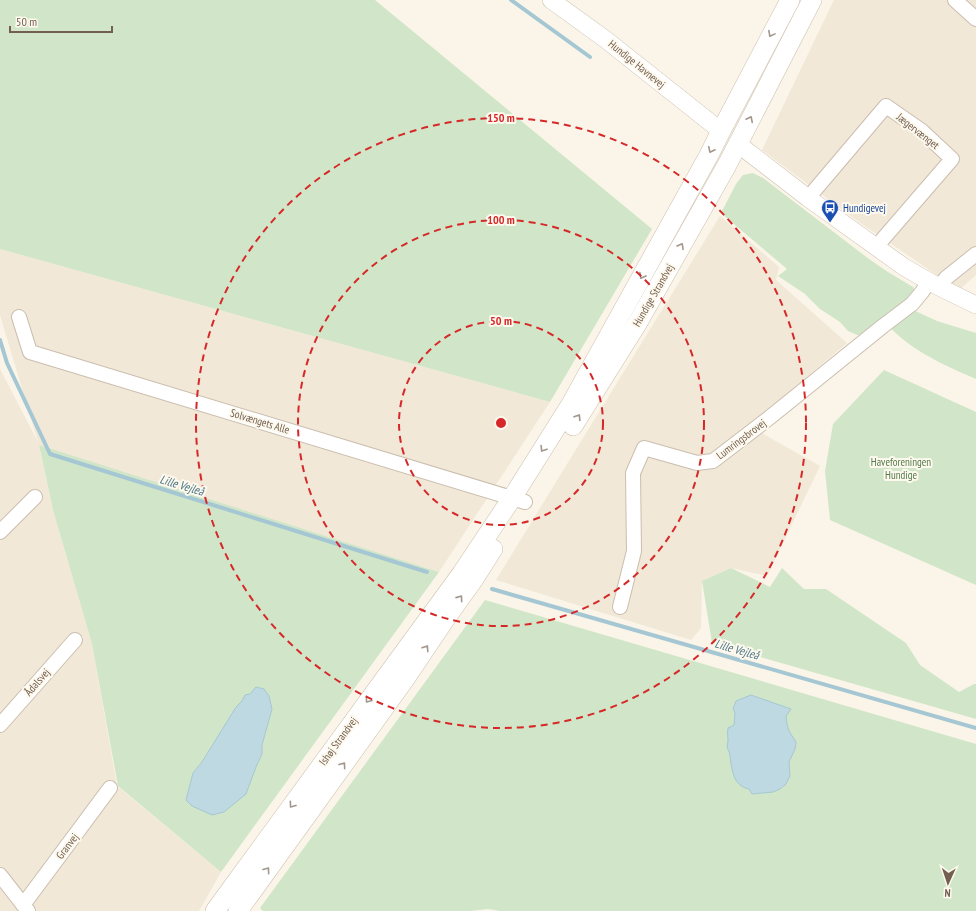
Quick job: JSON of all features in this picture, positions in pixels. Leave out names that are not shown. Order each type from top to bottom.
[{"type":"main road","name":"Hundige Strandvej","points":[[518,500],[709,155],[790,0]]},
{"type":"main road","name":"Hundige Strandvej","points":[[468,576],[636,324],[738,144],[812,0]]},
{"type":"main road","points":[[721,131],[738,144]]},
{"type":"main road","name":"Ishøj Strandvej","points":[[215,911],[391,669],[468,576]]},
{"type":"main road","name":"Ishøj Strandvej","points":[[238,911],[406,679],[450,613],[468,576]]},
{"type":"street","name":"Hundige Havnevej","points":[[551,0],[605,39],[721,131]]},
{"type":"street","points":[[955,0],[976,19]]},
{"type":"street","name":"Jægervænget","points":[[808,198],[886,106],[922,131],[952,159],[876,247]]},
{"type":"street","points":[[738,144],[808,198],[904,267],[976,305]]},
{"type":"street","points":[[934,284],[946,278],[976,254]]},
{"type":"street","name":"Lumringsbrovej","points":[[620,607],[634,551],[633,473],[644,448],[697,463],[713,461],[912,304],[922,292],[934,284]]},
{"type":"street","name":"Solvængets Alle","points":[[19,317],[30,352],[518,500]]},
{"type":"street","points":[[0,532],[35,497]]},
{"type":"street","name":"Ådalsvej","points":[[0,725],[75,640]]},
{"type":"street","name":"Granvej","points":[[26,908],[110,788]]},
{"type":"street","points":[[0,875],[26,908]]},
{"type":"shaded area","points":[[834,0],[976,0],[976,275],[959,290],[859,222],[762,150]]},
{"type":"shaded area","points":[[720,216],[779,267],[776,280],[847,343],[749,426],[820,466],[767,576],[731,568],[702,581],[701,628],[691,640],[496,580],[583,438]]},
{"type":"shaded area","points":[[0,249],[550,402],[439,572],[39,446],[53,510],[92,644],[117,786],[221,872],[199,911],[0,911],[0,369],[38,442],[0,315]]},
{"type":"green space","points":[[0,0],[375,0],[652,229],[550,402],[0,249]]},
{"type":"green space","points":[[753,173],[763,178],[869,259],[913,287],[915,290],[912,297],[861,335],[848,331],[840,322],[820,309],[805,294],[778,276],[787,269],[721,213],[736,184],[743,175]]},
{"type":"green space","points":[[911,309],[937,321],[976,333],[976,379],[925,354],[906,342],[888,326]]},
{"type":"green space","name":"Haveforeningen Hundige","points":[[884,370],[976,412],[976,585],[830,520],[825,471],[833,424]]},
{"type":"green space","points":[[39,445],[439,572],[221,872],[118,786],[92,644],[53,510]],"holes":[[[250,694],[272,709],[262,745],[262,754],[256,767],[192,806],[186,800],[193,773],[202,762],[236,707]]]},
{"type":"green space","points":[[731,568],[770,587],[782,568],[804,589],[826,589],[906,643],[920,665],[959,692],[976,684],[976,719],[712,643],[702,581]]},
{"type":"green space","points":[[485,600],[976,744],[976,911],[500,911],[488,909],[470,911],[263,911],[260,908]]},
{"type":"water","points":[[256,687],[264,689],[269,696],[272,709],[262,745],[262,754],[246,794],[224,812],[212,815],[192,806],[186,800],[193,773],[202,762],[236,707],[245,695],[250,694]]},
{"type":"water","points":[[751,695],[791,709],[786,716],[787,724],[789,731],[796,742],[795,749],[789,762],[790,776],[786,784],[773,792],[752,794],[749,789],[740,785],[734,777],[730,754],[727,747],[728,728],[734,725],[735,713],[733,709],[736,701]]},
{"type":"waterway","points":[[511,0],[590,57]]},
{"type":"waterway","name":"Lille Vejleå","points":[[0,340],[7,363],[50,454],[427,572]]},
{"type":"waterway","name":"Lille Vejleå","points":[[492,589],[976,728]]},
{"type":"place","name":"Hundigevej","points":[[830,223]]}]
